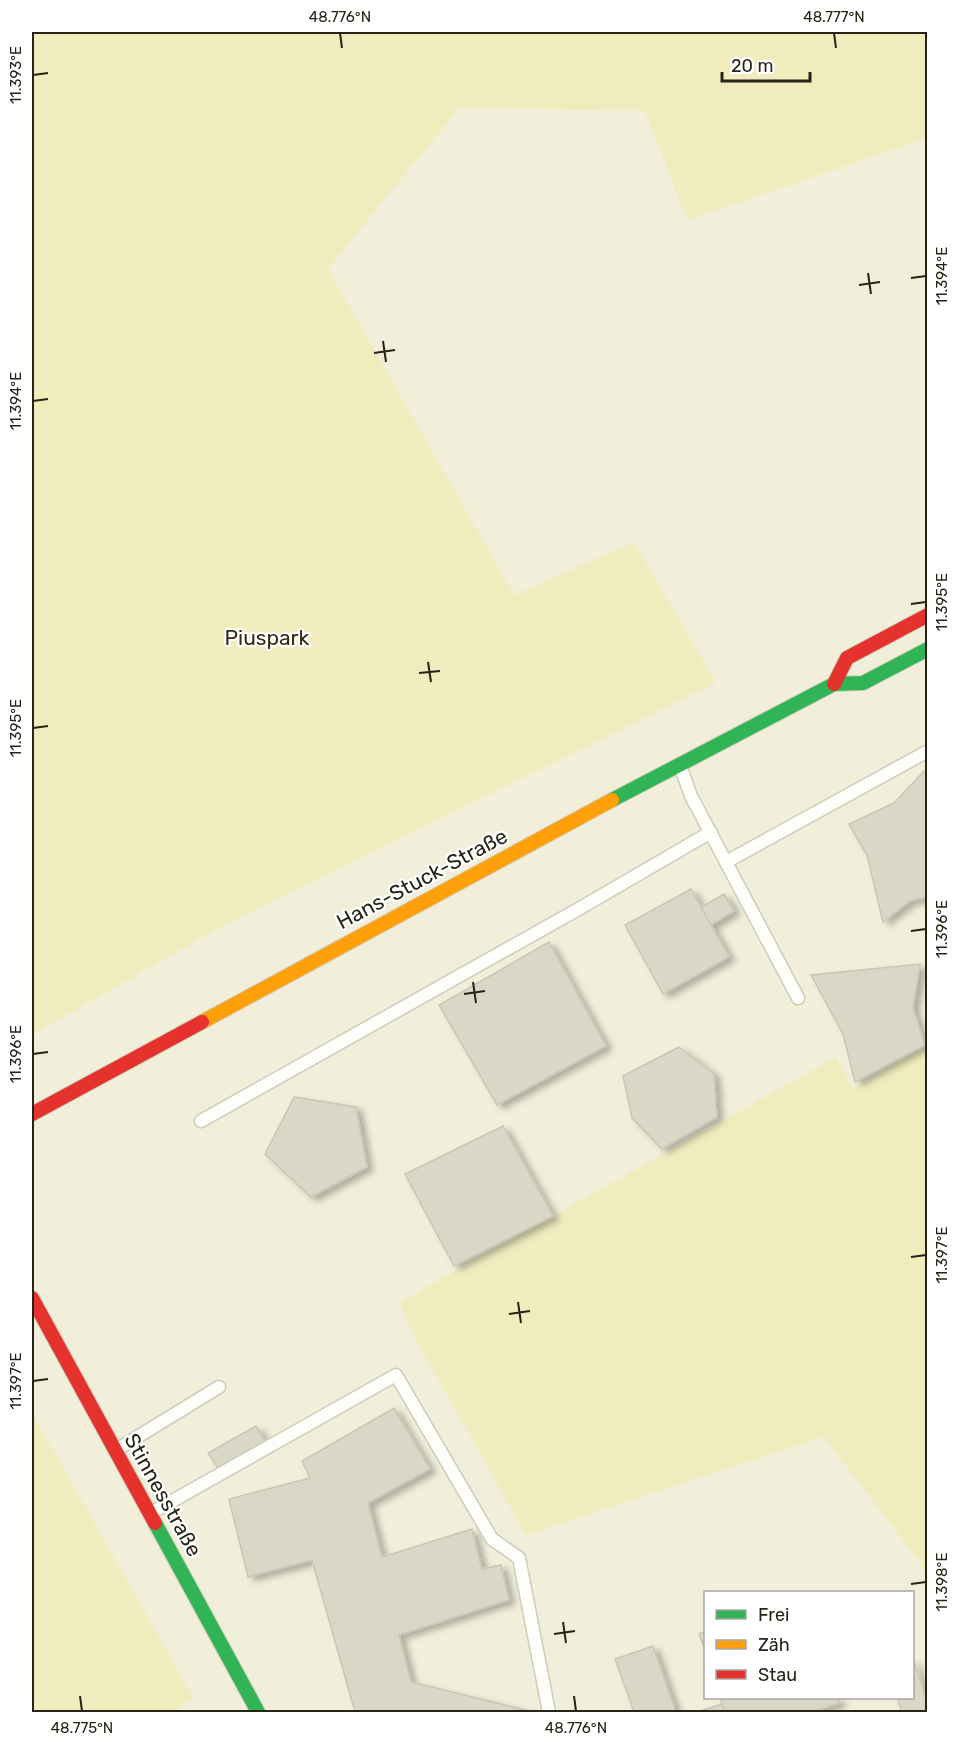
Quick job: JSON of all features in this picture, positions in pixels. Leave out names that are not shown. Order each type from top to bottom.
[{"type":"main road","points":[[834,684],[847,658],[927,615]]},
{"type":"main road","name":"Hans-Stuck-Straße","points":[[32,1114],[679,764],[834,684],[863,683],[927,649]]},
{"type":"main road","name":"Stinnesstraße","points":[[32,1298],[258,1713]]},
{"type":"lane","points":[[726,862],[927,751]]},
{"type":"lane","points":[[679,764],[691,796],[798,998]]},
{"type":"lane","points":[[201,1121],[711,832]]},
{"type":"lane","points":[[150,1514],[396,1375],[492,1539],[519,1558],[549,1713]]},
{"type":"lane","points":[[115,1450],[219,1387]]},
{"type":"green space","name":"Piuspark","points":[[32,32],[927,32],[928,138],[687,220],[645,111],[459,108],[328,269],[514,595],[634,542],[716,683],[228,923],[32,1035]]},
{"type":"green space","points":[[927,1046],[927,1577],[919,1561],[824,1437],[526,1535],[410,1329],[400,1302],[836,1057],[853,1089]]},
{"type":"green space","points":[[32,1413],[194,1699],[171,1712],[32,1712]]},
{"type":"building","points":[[924,771],[928,774],[928,897],[910,901],[883,922],[867,855],[849,824],[894,803]]},
{"type":"building","points":[[691,889],[729,957],[663,994],[625,925]]},
{"type":"building","points":[[724,894],[734,911],[711,925],[701,907]]},
{"type":"building","points":[[549,942],[606,1046],[497,1105],[439,1005]]},
{"type":"building","points":[[920,964],[913,1008],[925,1045],[855,1082],[843,1034],[811,975]]},
{"type":"building","points":[[679,1047],[714,1074],[717,1117],[662,1149],[632,1118],[623,1076]]},
{"type":"building","points":[[294,1097],[356,1107],[367,1167],[311,1197],[265,1154]]},
{"type":"building","points":[[503,1126],[553,1216],[454,1266],[405,1174]]},
{"type":"building","points":[[394,1408],[430,1469],[368,1503],[382,1557],[472,1529],[482,1569],[501,1565],[509,1600],[399,1635],[411,1682],[534,1712],[355,1712],[312,1560],[248,1577],[229,1499],[310,1478],[302,1461]]},
{"type":"building","points":[[256,1426],[265,1441],[218,1468],[208,1453]]},
{"type":"building","points":[[704,1632],[704,1647],[699,1634]]},
{"type":"building","points":[[653,1646],[676,1712],[634,1712],[615,1659]]},
{"type":"building","points":[[914,1661],[928,1710],[902,1712],[897,1699],[914,1699]]},
{"type":"building","points":[[720,1699],[838,1699],[840,1703],[812,1712],[725,1712]]},
{"type":"building","points":[[722,1704],[725,1712],[697,1712]]},
{"type":"traffic: fast","points":[[612,800],[834,684],[863,683],[928,649]]},
{"type":"traffic: fast","points":[[155,1523],[258,1712]]},
{"type":"traffic: slow","points":[[202,1022],[612,800]]},
{"type":"traffic: jam","points":[[834,684],[847,658],[928,615]]},
{"type":"traffic: jam","points":[[32,1114],[202,1022]]},
{"type":"traffic: jam","points":[[32,1298],[155,1523]]}]
